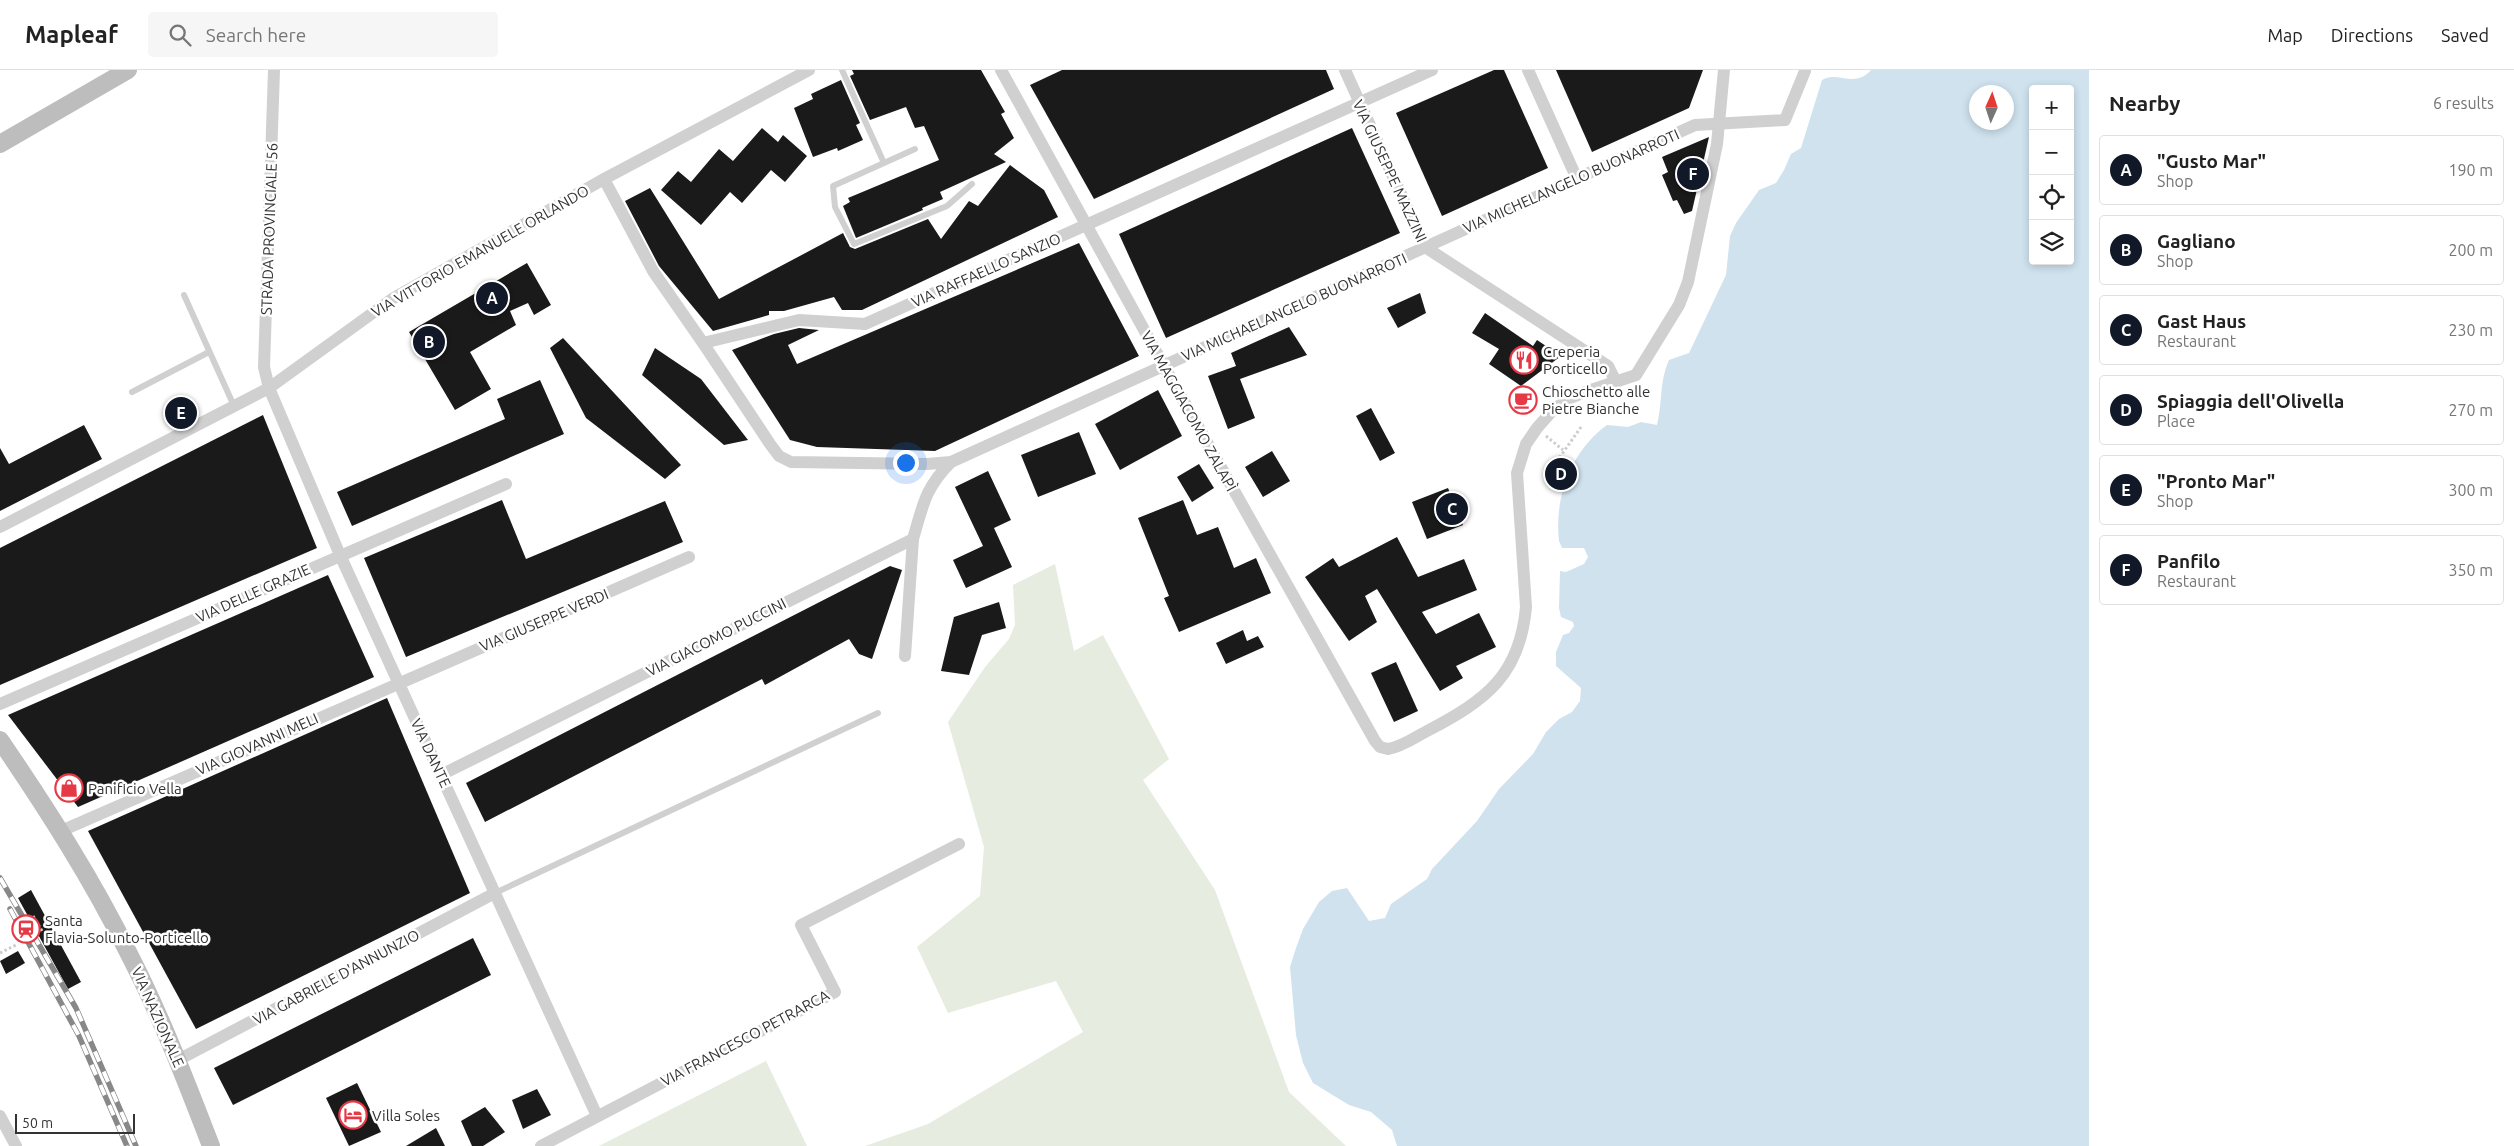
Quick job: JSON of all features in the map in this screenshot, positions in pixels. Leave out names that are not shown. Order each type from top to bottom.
[{"type":"main road","points":[[0,144],[128,70]]},
{"type":"main road","name":"VIA NAZIONALE","points":[[0,740],[61,830],[129,954],[178,1060],[211,1146]]},
{"type":"street","name":"STRADA PROVINCIALE 56","points":[[270,388],[264,367],[274,70]]},
{"type":"street","name":"VIA VITTORIO EMANUELE ORLANDO","points":[[0,527],[270,388],[392,299],[604,179],[809,70]]},
{"type":"street","name":"VIA GIUSEPPE MAZZINI","points":[[1344,70],[1425,247],[1608,366],[1616,382]]},
{"type":"street","name":"VIA RAFFAELLO SANZIO","points":[[703,343],[800,320],[865,324],[1432,70]]},
{"type":"street","points":[[1528,70],[1577,179]]},
{"type":"street","points":[[1536,428],[1552,410],[1568,399],[1636,375],[1684,294],[1713,163],[1724,70]]},
{"type":"street","name":"VIA MICHELANGELO BUONARROTI","points":[[1425,247],[1696,125],[1719,122],[1785,120],[1805,71]]},
{"type":"street","name":"VIA MAGGIACOMO ZALAPÌ","points":[[1006,72],[1086,225],[1164,366],[1375,741],[1384,748],[1396,747],[1458,715],[1494,686],[1514,661],[1524,628],[1526,607],[1517,473],[1526,444],[1536,428]]},
{"type":"street","points":[[604,179],[653,272],[780,456],[804,463],[951,462]]},
{"type":"street","name":"VIA MICHAELANGELO BUONARROTI","points":[[1164,366],[1425,247]]},
{"type":"street","points":[[906,656],[913,539],[926,493],[935,477],[951,462],[1164,366]]},
{"type":"street","name":"VIA DANTE","points":[[270,388],[340,555],[597,1116]]},
{"type":"street","name":"VIA DELLE GRAZIE","points":[[0,704],[506,484]]},
{"type":"street","name":"VIA GIACOMO PUCCINI","points":[[441,775],[913,539]]},
{"type":"street","name":"VIA GIUSEPPE VERDI","points":[[398,682],[689,558]]},
{"type":"street","name":"VIA GIOVANNI MELI","points":[[61,830],[398,682]]},
{"type":"street","name":"VIA FRANCESCO PETRARCA","points":[[541,1146],[835,992],[801,925],[959,844]]},
{"type":"street","name":"VIA GABRIELE D'ANNUNZIO","points":[[178,1060],[495,894]]},
{"type":"street","points":[[0,1116],[16,1146]]},
{"type":"lane","points":[[842,70],[884,163]]},
{"type":"lane","points":[[915,149],[833,186],[835,208],[854,244],[947,206],[972,184]]},
{"type":"lane","points":[[184,295],[234,406]]},
{"type":"lane","points":[[132,392],[209,352]]},
{"type":"lane","points":[[495,894],[878,713]]},
{"type":"path","points":[[1548,474],[1563,450],[1581,427]]},
{"type":"path","points":[[1536,428],[1563,450]]},
{"type":"path","points":[[33,916],[42,931]]},
{"type":"path","points":[[0,953],[18,944]]},
{"type":"shaded area","points":[[1055,564],[1074,651],[1103,635],[1169,759],[1143,780],[1215,890],[1289,1092],[1346,1146],[865,1146],[928,1124],[1083,1032],[1056,981],[948,1013],[917,947],[980,896],[984,847],[948,722],[985,667],[1009,639],[1015,625],[1013,585]]},
{"type":"shaded area","points":[[766,1061],[807,1146],[599,1146]]},
{"type":"water","points":[[1871,70],[2089,70],[2089,1146],[1397,1146],[1392,1130],[1371,1112],[1349,1105],[1313,1083],[1303,1063],[1296,1035],[1290,967],[1303,929],[1319,902],[1332,891],[1347,888],[1369,921],[1385,918],[1391,904],[1427,879],[1432,869],[1477,821],[1499,789],[1533,754],[1546,732],[1559,719],[1572,712],[1580,701],[1581,688],[1556,666],[1556,652],[1563,635],[1569,633],[1574,626],[1573,622],[1561,617],[1559,608],[1560,571],[1566,572],[1584,564],[1588,557],[1584,548],[1562,548],[1559,541],[1559,508],[1562,492],[1568,477],[1584,448],[1607,425],[1628,427],[1641,422],[1657,425],[1662,384],[1669,360],[1689,353],[1726,275],[1730,236],[1736,223],[1759,190],[1776,183],[1791,154],[1801,148],[1822,80],[1827,77],[1859,78]]},
{"type":"building","points":[[852,70],[981,70],[1005,112],[1001,114],[1014,138],[994,154],[1006,162],[940,192],[943,199],[922,208],[923,210],[856,238],[843,206],[850,202],[848,198],[939,160],[924,126],[915,128],[906,107],[870,120],[850,76],[854,74]]},
{"type":"building","points":[[1062,70],[1326,70],[1334,89],[1094,199],[1030,85]]},
{"type":"building","points":[[1494,70],[1504,70],[1548,168],[1442,216],[1396,113]]},
{"type":"building","points":[[1556,70],[1703,70],[1689,108],[1592,152]]},
{"type":"building","points":[[841,80],[860,123],[856,125],[863,140],[838,151],[837,148],[813,157],[794,108],[813,99],[811,94]]},
{"type":"building","points":[[762,128],[778,142],[783,135],[807,156],[785,182],[771,170],[742,203],[730,192],[701,225],[661,190],[678,171],[691,182],[719,149],[733,161]]},
{"type":"building","points":[[1352,128],[1400,233],[1166,338],[1119,234]]},
{"type":"building","points":[[1709,137],[1692,211],[1684,214],[1677,200],[1673,201],[1662,175],[1668,172],[1662,157]]},
{"type":"building","points":[[1010,165],[1044,190],[1058,217],[862,310],[842,310],[834,297],[784,311],[769,311],[769,315],[713,331],[659,266],[625,201],[650,188],[719,299],[843,233],[850,247],[855,249],[928,219],[941,239],[969,201],[978,206]]},
{"type":"building","points":[[1079,243],[1139,356],[935,451],[817,447],[790,440],[732,350],[774,334],[799,328],[819,330],[788,345],[797,364]]},
{"type":"building","points":[[527,263],[551,305],[534,315],[528,303],[510,311],[516,325],[470,352],[491,389],[455,410],[409,332]]},
{"type":"building","points":[[1420,293],[1426,313],[1398,328],[1387,308]]},
{"type":"building","name":"Creperia Porticello","points":[[1485,313],[1533,346],[1537,340],[1561,356],[1521,386],[1489,364],[1499,349],[1472,333]]},
{"type":"building","points":[[1289,327],[1307,355],[1240,379],[1255,418],[1228,429],[1208,376],[1236,366],[1231,353]]},
{"type":"building","points":[[563,338],[681,465],[665,479],[586,418],[550,348]]},
{"type":"building","points":[[655,348],[701,379],[748,440],[724,445],[642,375]]},
{"type":"building","points":[[540,380],[564,434],[352,526],[337,492],[505,419],[497,399]]},
{"type":"building","points":[[1158,390],[1182,436],[1120,470],[1095,424]]},
{"type":"building","points":[[1520,390],[1529,397],[1530,403],[1526,407],[1516,403],[1515,398]]},
{"type":"building","points":[[1371,408],[1395,453],[1380,461],[1356,416]]},
{"type":"building","points":[[263,415],[317,548],[0,685],[0,548]]},
{"type":"building","points":[[84,425],[102,459],[0,511],[0,448],[9,464]]},
{"type":"building","points":[[1079,432],[1096,474],[1038,497],[1021,455]]},
{"type":"building","points":[[1272,451],[1290,481],[1263,497],[1245,467]]},
{"type":"building","points":[[1199,464],[1214,488],[1192,502],[1177,477]]},
{"type":"building","points":[[988,471],[1011,520],[994,528],[1012,567],[966,588],[953,560],[983,546],[955,487]]},
{"type":"building","points":[[1448,488],[1463,525],[1427,539],[1412,502]]},
{"type":"building","points":[[502,500],[526,559],[665,501],[683,542],[406,657],[364,558]]},
{"type":"building","points":[[1183,500],[1197,535],[1218,527],[1234,568],[1256,558],[1271,593],[1179,632],[1164,598],[1169,596],[1138,518]]},
{"type":"building","points":[[1397,537],[1418,577],[1464,559],[1477,590],[1422,612],[1436,634],[1479,613],[1496,647],[1456,666],[1463,678],[1440,691],[1377,589],[1365,596],[1377,622],[1349,641],[1305,577],[1333,558],[1339,567]]},
{"type":"building","points":[[890,566],[902,570],[872,659],[859,654],[849,639],[765,685],[762,679],[485,822],[466,783]]},
{"type":"building","points":[[328,575],[374,677],[78,807],[8,715]]},
{"type":"building","points":[[999,602],[1006,628],[982,635],[969,675],[941,671],[954,617]]},
{"type":"building","points":[[1243,630],[1247,641],[1258,636],[1264,647],[1226,664],[1216,643]]},
{"type":"building","points":[[1396,662],[1418,711],[1394,722],[1371,673]]},
{"type":"building","points":[[387,698],[470,893],[196,1029],[88,831]]},
{"type":"building","points":[[31,890],[81,982],[68,989],[18,898]]},
{"type":"building","points":[[473,938],[491,975],[233,1105],[214,1068]]},
{"type":"building","points":[[18,951],[25,963],[6,974],[0,961]]},
{"type":"building","name":"Villa Soles","points":[[357,1083],[381,1132],[349,1146],[326,1098]]},
{"type":"building","points":[[537,1089],[551,1115],[523,1129],[512,1100]]},
{"type":"building","points":[[485,1107],[505,1132],[483,1146],[472,1146],[461,1121]]},
{"type":"building","points":[[436,1128],[445,1146],[406,1146]]},
{"type":"railway","points":[[0,878],[76,1008],[136,1146]]},
{"type":"railway","points":[[10,909],[79,1036],[127,1146]]},
{"type":"place","name":"Panfilo","points":[[1693,174]]},
{"type":"place","name":"\"Gusto Mar\"","points":[[492,298]]},
{"type":"place","name":"Gagliano","points":[[429,342]]},
{"type":"place","name":"Creperia Porticello","points":[[1524,360]]},
{"type":"place","name":"Chioschetto alle Pietre Bianche","points":[[1523,400]]},
{"type":"place","name":"\"Pronto Mar\"","points":[[181,413]]},
{"type":"place","name":"Spiaggia dell'Olivella","points":[[1561,474]]},
{"type":"place","name":"Gast Haus","points":[[1452,509]]},
{"type":"place","name":"Panificio Vella","points":[[69,788]]},
{"type":"place","name":"Santa Flavia-Solunto-Porticello","points":[[26,929]]},
{"type":"place","name":"Villa Soles","points":[[353,1115]]}]
